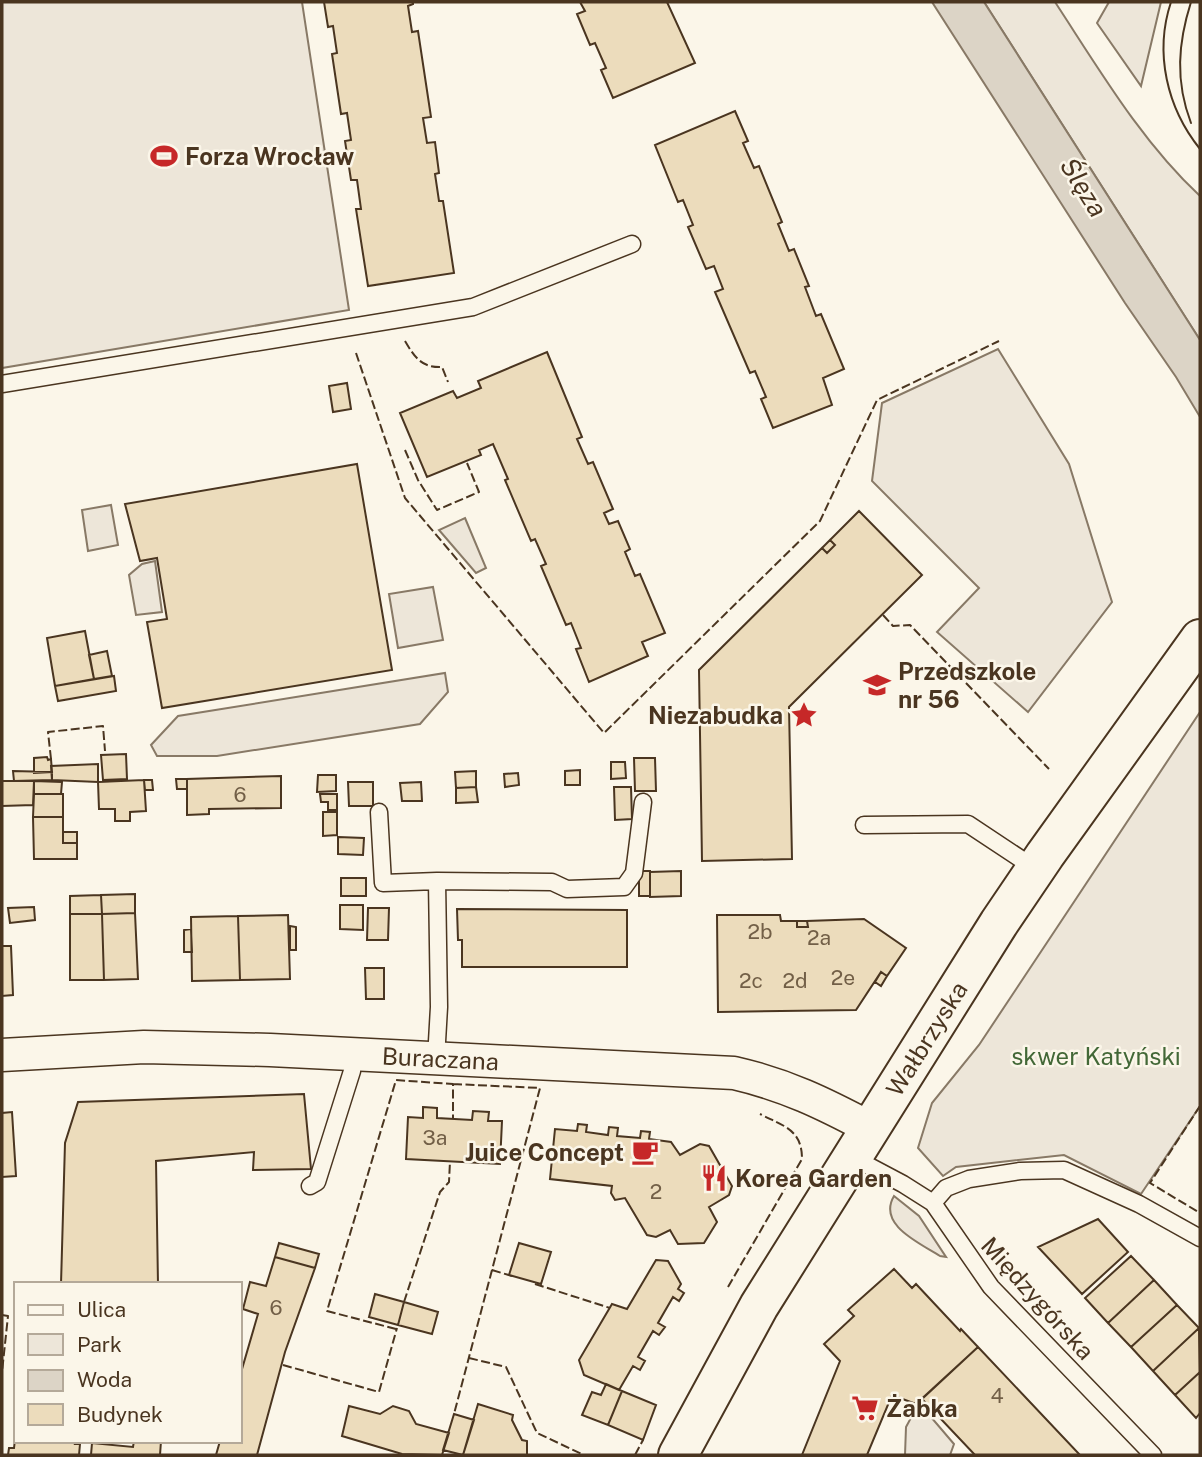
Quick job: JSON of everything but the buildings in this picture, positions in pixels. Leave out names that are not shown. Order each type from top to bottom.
[{"type":"street","name":"Wałbrzyska","points":[[678,1455],[759,1306],[861,1142],[1036,869],[1200,639]]},
{"type":"street","name":"Buraczana","points":[[2,1055],[144,1047],[589,1064],[734,1073],[805,1094],[861,1142]]},
{"type":"lane","points":[[2,384],[473,307],[632,244]]},
{"type":"lane","points":[[379,812],[383,883],[551,882],[567,889],[624,887],[634,873],[643,802]]},
{"type":"lane","points":[[864,825],[968,824],[1036,869]]},
{"type":"lane","points":[[436,1059],[439,1007],[438,881]]},
{"type":"lane","points":[[310,1186],[317,1182],[352,1071],[354,1054]]},
{"type":"lane","name":"Międzygórska","points":[[861,1142],[904,1184],[933,1203],[991,1287],[1153,1455]]},
{"type":"lane","points":[[933,1203],[946,1188],[969,1179],[1020,1171],[1065,1170],[1106,1188],[1200,1238]]},
{"type":"green space","name":"Forza Wrocław","points":[[2,2],[302,2],[349,310],[2,368]]},
{"type":"green space","points":[[984,2],[1055,2],[1140,128],[1200,196],[1200,340]]},
{"type":"green space","points":[[1109,2],[1161,2],[1141,86],[1097,23]]},
{"type":"green space","points":[[998,349],[1069,464],[1112,602],[1028,712],[937,632],[979,588],[872,481],[882,403]]},
{"type":"green space","points":[[111,505],[118,545],[88,551],[82,510]]},
{"type":"green space","points":[[465,518],[486,568],[476,573],[439,530]]},
{"type":"green space","points":[[155,561],[162,612],[136,615],[129,575],[142,564]]},
{"type":"green space","points":[[433,587],[443,640],[398,648],[389,594]]},
{"type":"green space","points":[[445,673],[448,692],[420,724],[217,756],[157,756],[151,745],[178,716]]},
{"type":"green space","name":"skwer Katyński","points":[[1200,712],[1200,1106],[1141,1194],[1064,1155],[956,1167],[943,1176],[918,1148],[932,1103],[979,1045]]},
{"type":"green space","points":[[894,1196],[919,1216],[946,1257],[912,1239],[896,1224],[891,1216],[890,1206]]},
{"type":"green space","points":[[919,1403],[954,1444],[950,1455],[905,1455],[906,1427]]},
{"type":"water","name":"Ślęza","points":[[932,2],[984,2],[1200,340],[1200,417],[1176,377],[1125,303]]},
{"type":"tram line","points":[[1171,2],[1164,41],[1167,79],[1179,116],[1200,149]]},
{"type":"tram line","points":[[1191,2],[1183,32],[1180,62],[1182,92],[1191,123]]},
{"type":"fence","points":[[405,341],[424,364],[442,367],[448,382]]},
{"type":"fence","points":[[356,353],[405,498],[604,733],[820,521],[877,400],[999,341]]},
{"type":"fence","points":[[405,450],[418,480],[437,510],[479,492],[467,463]]},
{"type":"fence","points":[[883,615],[893,626],[910,625],[1049,769]]},
{"type":"fence","points":[[51,759],[48,732],[103,726],[105,751]]},
{"type":"fence","points":[[396,1329],[327,1311],[396,1080],[453,1084],[453,1119]]},
{"type":"fence","points":[[453,1084],[540,1088],[454,1414]]},
{"type":"fence","points":[[1200,1106],[1150,1183],[1200,1213]]},
{"type":"fence","points":[[728,1287],[802,1159],[799,1141],[795,1135],[760,1114]]},
{"type":"fence","points":[[404,1302],[440,1192],[449,1182],[450,1161]]},
{"type":"fence","points":[[492,1270],[512,1276]]},
{"type":"fence","points":[[535,1284],[610,1308]]},
{"type":"fence","points":[[2,1315],[8,1316],[2,1372]]},
{"type":"fence","points":[[283,1365],[379,1392],[397,1328]]},
{"type":"fence","points":[[469,1358],[506,1367],[537,1433],[584,1455]]},
{"type":"fence","points":[[635,1455],[643,1440]]},
{"type":"place","name":"Forza Wrocław","points":[[164,156]]},
{"type":"place","name":"Przedszkole nr 56","points":[[877,685]]},
{"type":"place","name":"Niezabudka","points":[[804,715]]},
{"type":"place","name":"Juice Concept","points":[[645,1152]]},
{"type":"place","name":"Korea Garden","points":[[714,1178]]},
{"type":"place","name":"Żabka","points":[[865,1408]]}]
